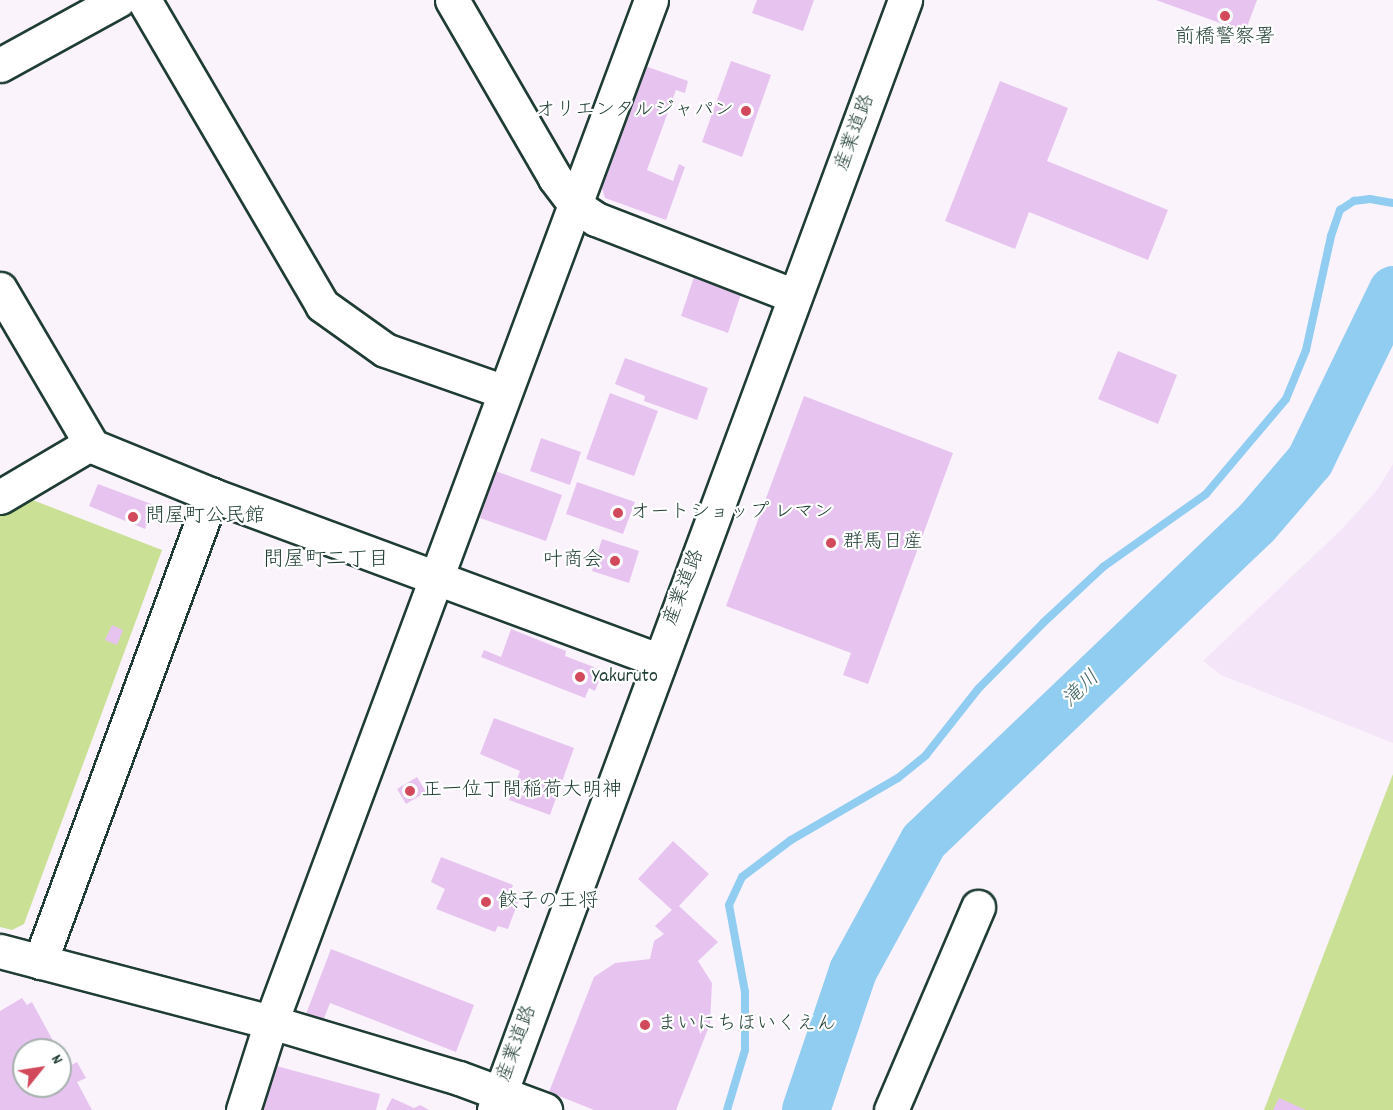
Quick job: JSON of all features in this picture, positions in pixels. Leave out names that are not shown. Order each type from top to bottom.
[{"type":"street","points":[[0,65],[118,0]]},
{"type":"street","points":[[144,0],[322,305],[385,350],[505,392]]},
{"type":"street","points":[[452,0],[555,178],[575,205],[596,219],[795,296]]},
{"type":"street","points":[[243,1110],[271,1022],[651,0]]},
{"type":"street","name":"産業道路","points":[[497,1101],[658,660],[905,0]]},
{"type":"street","points":[[0,289],[92,446]]},
{"type":"street","points":[[0,497],[88,445],[212,495],[658,660]]},
{"type":"street","points":[[40,962],[212,495]]},
{"type":"street","points":[[891,1110],[978,907]]},
{"type":"street","points":[[0,951],[271,1022],[497,1101],[545,1110]]},
{"type":"shaded area","points":[[1393,464],[1393,743],[1221,675],[1203,661],[1343,528],[1377,490]]},
{"type":"green space","points":[[30,499],[162,550],[24,924],[12,930],[0,927],[0,516]]},
{"type":"green space","points":[[1393,774],[1393,1110],[1264,1110]]},
{"type":"building","points":[[757,0],[814,0],[803,31],[752,13]]},
{"type":"building","name":"前橋警察署","points":[[1156,0],[1257,0],[1245,32]]},
{"type":"building","points":[[731,61],[771,75],[742,157],[702,142]]},
{"type":"building","points":[[645,66],[688,81],[685,93],[676,90],[647,170],[673,181],[679,164],[685,167],[666,220],[605,198],[601,185]]},
{"type":"building","points":[[1000,81],[1068,108],[1047,161],[1168,210],[1148,260],[1029,212],[1015,249],[945,221]]},
{"type":"building","points":[[694,277],[741,294],[728,333],[681,316]]},
{"type":"building","points":[[1118,351],[1177,375],[1158,424],[1098,399]]},
{"type":"building","points":[[625,358],[708,388],[697,420],[644,401],[645,396],[615,384]]},
{"type":"building","points":[[610,393],[658,411],[634,476],[586,459]]},
{"type":"building","points":[[804,396],[953,453],[868,684],[843,675],[851,653],[726,606]]},
{"type":"building","points":[[541,438],[581,452],[570,485],[530,471]]},
{"type":"building","points":[[493,470],[562,495],[546,541],[480,518],[485,503],[480,501]]},
{"type":"building","points":[[577,482],[635,502],[623,534],[566,514]]},
{"type":"building","name":"問屋町公民館","points":[[98,484],[154,505],[145,529],[89,506]]},
{"type":"building","points":[[602,539],[639,551],[629,583],[592,571]]},
{"type":"building","points":[[112,625],[123,630],[117,645],[105,640]]},
{"type":"building","points":[[511,629],[566,651],[565,656],[594,667],[592,674],[600,678],[595,691],[589,688],[585,698],[481,657],[484,650],[501,657]]},
{"type":"building","points":[[494,718],[574,748],[550,815],[509,800],[520,771],[480,754]]},
{"type":"building","points":[[417,777],[426,792],[406,804],[397,789]]},
{"type":"building","points":[[673,841],[709,874],[679,906],[718,942],[698,961],[712,983],[710,1024],[676,1110],[594,1110],[549,1092],[594,977],[615,963],[650,959],[654,941],[664,934],[655,926],[672,910],[638,879]]},
{"type":"building","points":[[441,857],[513,885],[508,898],[518,902],[508,929],[498,926],[495,932],[436,909],[445,889],[431,882]]},
{"type":"building","points":[[331,949],[474,1005],[456,1052],[330,1003],[323,1021],[306,1014]]},
{"type":"building","points":[[22,998],[27,1005],[32,1002],[52,1038],[12,1038],[12,1098],[72,1098],[72,1065],[77,1062],[86,1078],[77,1082],[92,1110],[0,1110],[0,1011]]},
{"type":"building","points":[[273,1065],[380,1094],[376,1110],[261,1110]]},
{"type":"building","points":[[392,1098],[414,1108],[420,1105],[429,1110],[386,1110]]},
{"type":"building","points":[[1279,1098],[1306,1110],[1273,1110]]},
{"type":"waterway","points":[[727,1110],[745,1050],[745,992],[729,905],[742,877],[791,840],[898,778],[926,755],[979,688],[1043,623],[1103,567],[1206,494],[1286,399],[1306,350],[1331,236],[1340,210],[1354,201],[1370,199],[1393,203]]},
{"type":"waterway","name":"滝川","points":[[806,1110],[853,971],[924,841],[1256,524],[1310,461],[1393,290]]},
{"type":"place","name":"前橋警察署","points":[[1225,16]]},
{"type":"place","name":"オリエンタルジャパン","points":[[746,111]]},
{"type":"place","name":"オートショップ レマン","points":[[618,513]]},
{"type":"place","name":"問屋町公民館","points":[[133,517]]},
{"type":"place","name":"群馬日産","points":[[831,543]]},
{"type":"place","name":"叶商会","points":[[615,561]]},
{"type":"place","name":"Yakuruto","points":[[580,677]]},
{"type":"place","name":"正一位丁間稲荷大明神","points":[[410,791]]},
{"type":"place","name":"餃子の王将","points":[[486,902]]},
{"type":"place","name":"まいにちほいくえん","points":[[645,1025]]},
{"type":"district","name":"問屋町二丁目","points":[[326,561]]}]
